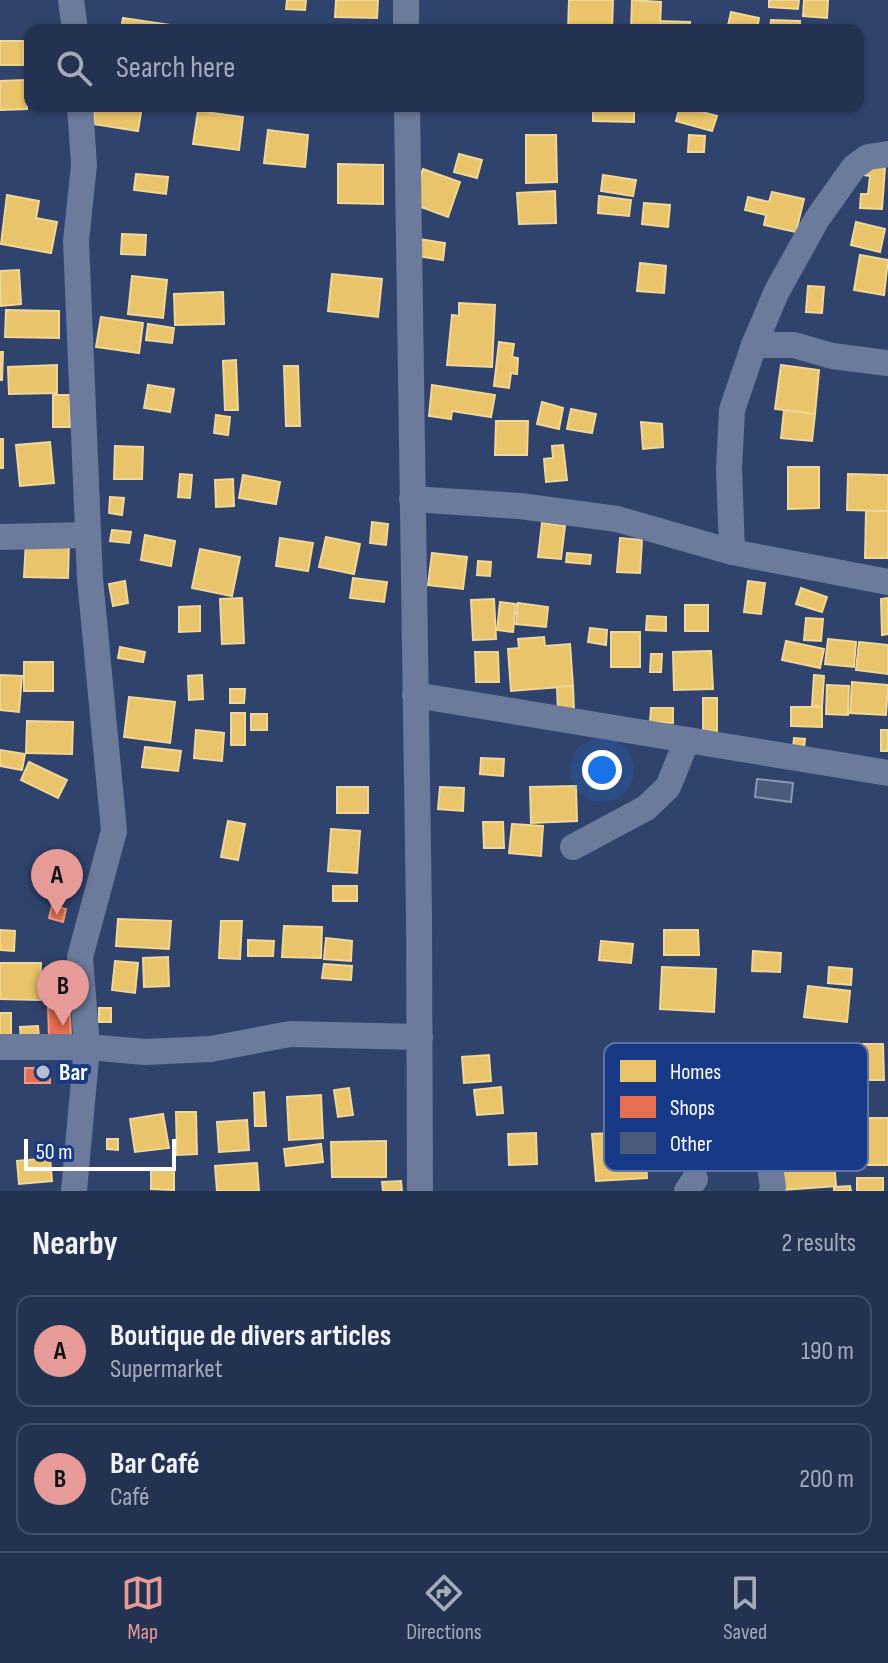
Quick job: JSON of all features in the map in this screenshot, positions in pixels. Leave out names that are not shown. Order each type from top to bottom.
[{"type":"street","points":[[71,0],[74,24]]},
{"type":"street","points":[[406,0],[406,24]]},
{"type":"street","points":[[74,1191],[87,1047],[80,957],[114,831],[90,579],[76,241],[84,165],[80,112]]},
{"type":"street","points":[[407,112],[420,1191]]},
{"type":"street","points":[[732,552],[729,468],[732,410],[754,345],[777,291],[817,219],[854,167],[868,157],[888,154]]},
{"type":"street","points":[[754,345],[794,345],[832,356],[888,363]]},
{"type":"street","points":[[412,499],[520,506],[617,519],[732,552],[888,582]]},
{"type":"street","points":[[0,537],[88,535]]},
{"type":"street","points":[[415,695],[888,773]]},
{"type":"street","points":[[573,847],[646,808],[668,787],[687,740]]},
{"type":"street","points":[[0,1047],[87,1047],[145,1052],[211,1049],[290,1034],[420,1037]]},
{"type":"street","points":[[769,1171],[772,1191]]},
{"type":"building: Homes","points":[[287,0],[306,0],[305,10],[286,9]]},
{"type":"building: Homes","points":[[336,0],[378,0],[377,18],[335,17]]},
{"type":"building: Homes","points":[[569,0],[613,0],[612,24],[568,24]]},
{"type":"building: Homes","points":[[632,0],[661,2],[660,24],[631,24]]},
{"type":"building: Homes","points":[[769,0],[799,0],[798,9],[769,7]]},
{"type":"building: Homes","points":[[804,0],[828,0],[827,18],[803,16]]},
{"type":"building: Homes","points":[[731,12],[759,18],[758,24],[728,24]]},
{"type":"building: Homes","points":[[123,18],[164,24],[122,24]]},
{"type":"building: Homes","points":[[771,20],[800,21],[800,24],[771,24]]},
{"type":"building: Homes","points":[[660,21],[690,22],[690,24],[660,24]]},
{"type":"building: Homes","points":[[0,41],[23,41],[23,65],[0,65]]},
{"type":"building: Homes","points":[[24,80],[24,109],[0,110],[0,81]]},
{"type":"building: Homes","points":[[94,112],[141,112],[138,131],[93,124]]},
{"type":"building: Homes","points":[[198,112],[243,117],[239,150],[193,144]]},
{"type":"building: Homes","points":[[593,112],[634,112],[634,122],[593,121]]},
{"type":"building: Homes","points":[[678,112],[702,112],[717,116],[712,131],[676,121]]},
{"type":"building: Homes","points":[[268,130],[308,135],[305,167],[264,163]]},
{"type":"building: Homes","points":[[526,135],[556,135],[557,182],[526,183]]},
{"type":"building: Homes","points":[[689,135],[705,136],[704,152],[688,152]]},
{"type":"building: Homes","points":[[459,154],[482,160],[477,178],[454,172]]},
{"type":"building: Homes","points":[[338,164],[383,165],[383,204],[338,203]]},
{"type":"building: Homes","points":[[864,166],[885,167],[882,209],[860,208],[861,194],[868,194],[870,176],[863,175]]},
{"type":"building: Homes","points":[[423,169],[460,182],[448,217],[410,203]]},
{"type":"building: Homes","points":[[136,174],[168,177],[166,194],[134,190]]},
{"type":"building: Homes","points":[[603,175],[636,180],[633,196],[601,191]]},
{"type":"building: Homes","points":[[555,191],[556,223],[519,224],[517,193]]},
{"type":"building: Homes","points":[[772,192],[804,199],[796,232],[764,225],[766,215],[745,210],[748,197],[769,202]]},
{"type":"building: Homes","points":[[7,195],[39,201],[36,218],[57,222],[51,253],[1,244]]},
{"type":"building: Homes","points":[[599,196],[631,200],[629,216],[598,213]]},
{"type":"building: Homes","points":[[644,203],[670,205],[668,227],[642,224]]},
{"type":"building: Homes","points":[[856,222],[885,229],[880,252],[851,245]]},
{"type":"building: Homes","points":[[122,234],[146,235],[145,255],[121,254]]},
{"type":"building: Homes","points":[[413,238],[445,243],[443,260],[411,255]]},
{"type":"building: Homes","points":[[860,255],[888,260],[884,295],[854,290]]},
{"type":"building: Homes","points":[[640,263],[666,266],[664,293],[637,291]]},
{"type":"building: Homes","points":[[19,270],[21,304],[1,306],[0,271]]},
{"type":"building: Homes","points":[[332,274],[382,279],[378,317],[328,311]]},
{"type":"building: Homes","points":[[132,276],[167,280],[163,318],[128,314]]},
{"type":"building: Homes","points":[[808,286],[824,287],[822,313],[806,312]]},
{"type":"building: Homes","points":[[223,292],[224,324],[175,325],[174,294]]},
{"type":"building: Homes","points":[[459,303],[495,305],[492,367],[447,365],[452,315],[459,316]]},
{"type":"building: Homes","points":[[6,310],[59,311],[59,338],[5,337]]},
{"type":"building: Homes","points":[[101,317],[143,323],[139,353],[96,347]]},
{"type":"building: Homes","points":[[148,324],[174,328],[172,343],[146,340]]},
{"type":"building: Homes","points":[[499,342],[514,344],[512,357],[518,358],[517,374],[511,373],[509,388],[494,386]]},
{"type":"building: Homes","points":[[0,352],[3,352],[2,380],[0,380]]},
{"type":"building: Homes","points":[[236,360],[238,410],[225,410],[223,361]]},
{"type":"building: Homes","points":[[57,365],[57,393],[9,394],[8,367]]},
{"type":"building: Homes","points":[[781,365],[819,370],[815,414],[775,409]]},
{"type":"building: Homes","points":[[284,366],[298,366],[300,426],[286,426]]},
{"type":"building: Homes","points":[[148,385],[174,389],[170,412],[144,408]]},
{"type":"building: Homes","points":[[432,385],[495,395],[491,417],[452,411],[451,419],[429,416]]},
{"type":"building: Homes","points":[[53,395],[70,395],[70,427],[53,427]]},
{"type":"building: Homes","points":[[542,402],[563,408],[559,429],[537,424]]},
{"type":"building: Homes","points":[[571,409],[596,414],[592,433],[567,429]]},
{"type":"building: Homes","points":[[784,410],[815,414],[812,441],[781,438]]},
{"type":"building: Homes","points":[[216,415],[230,417],[228,435],[214,433]]},
{"type":"building: Homes","points":[[496,421],[528,421],[527,455],[495,455]]},
{"type":"building: Homes","points":[[641,422],[662,424],[663,447],[643,449]]},
{"type":"building: Homes","points":[[0,439],[3,439],[3,468],[0,468]]},
{"type":"building: Homes","points":[[50,442],[54,483],[20,486],[16,445]]},
{"type":"building: Homes","points":[[563,445],[567,480],[546,482],[544,459],[553,458],[552,446]]},
{"type":"building: Homes","points":[[115,446],[143,447],[142,479],[114,479]]},
{"type":"building: Homes","points":[[788,467],[819,467],[819,508],[788,509]]},
{"type":"building: Homes","points":[[180,474],[192,475],[190,498],[178,497]]},
{"type":"building: Homes","points":[[848,474],[888,475],[888,511],[847,510]]},
{"type":"building: Homes","points":[[243,475],[280,482],[276,504],[239,498]]},
{"type":"building: Homes","points":[[233,479],[234,506],[216,507],[215,480]]},
{"type":"building: Homes","points":[[110,497],[124,498],[122,515],[109,513]]},
{"type":"building: Homes","points":[[866,511],[888,511],[888,558],[865,558]]},
{"type":"building: Homes","points":[[372,522],[388,524],[386,545],[370,543]]},
{"type":"building: Homes","points":[[542,523],[565,526],[561,559],[538,557]]},
{"type":"building: Homes","points":[[112,530],[131,532],[129,543],[110,541]]},
{"type":"building: Homes","points":[[145,535],[175,541],[171,566],[141,560]]},
{"type":"building: Homes","points":[[326,537],[360,544],[354,574],[319,567]]},
{"type":"building: Homes","points":[[280,538],[313,543],[308,571],[276,566]]},
{"type":"building: Homes","points":[[620,538],[642,540],[640,573],[617,572]]},
{"type":"building: Homes","points":[[26,541],[69,542],[68,578],[24,577]]},
{"type":"building: Homes","points":[[200,549],[240,557],[232,596],[192,588]]},
{"type":"building: Homes","points":[[432,553],[467,557],[463,589],[428,585]]},
{"type":"building: Homes","points":[[567,553],[591,555],[590,564],[566,562]]},
{"type":"building: Homes","points":[[478,561],[491,562],[490,576],[477,575]]},
{"type":"building: Homes","points":[[353,578],[387,582],[384,602],[350,598]]},
{"type":"building: Homes","points":[[125,581],[128,603],[113,606],[109,584]]},
{"type":"building: Homes","points":[[748,581],[765,583],[761,614],[744,612]]},
{"type":"building: Homes","points":[[801,588],[827,597],[822,612],[796,604]]},
{"type":"building: Homes","points":[[242,598],[244,643],[222,644],[220,599]]},
{"type":"building: Homes","points":[[888,598],[888,634],[882,635],[881,599]]},
{"type":"building: Homes","points":[[494,599],[496,639],[473,640],[471,600]]},
{"type":"building: Homes","points":[[500,602],[516,604],[513,632],[497,630]]},
{"type":"building: Homes","points":[[518,603],[548,607],[546,627],[516,624]]},
{"type":"building: Homes","points":[[685,605],[708,605],[708,631],[685,631]]},
{"type":"building: Homes","points":[[200,606],[200,631],[179,632],[179,607]]},
{"type":"building: Homes","points":[[647,616],[666,617],[666,631],[646,630]]},
{"type":"building: Homes","points":[[806,618],[823,619],[821,641],[804,640]]},
{"type":"building: Homes","points":[[590,628],[607,630],[606,645],[588,642]]},
{"type":"building: Homes","points":[[611,632],[640,632],[640,667],[611,667]]},
{"type":"building: Homes","points":[[544,637],[545,646],[570,644],[573,686],[511,691],[508,649],[519,648],[518,639]]},
{"type":"building: Homes","points":[[828,639],[856,642],[854,667],[825,664]]},
{"type":"building: Homes","points":[[786,641],[824,649],[820,668],[782,660]]},
{"type":"building: Homes","points":[[859,642],[888,645],[888,674],[856,670]]},
{"type":"building: Homes","points":[[120,647],[145,652],[143,662],[118,658]]},
{"type":"building: Homes","points":[[711,651],[713,689],[674,690],[673,652]]},
{"type":"building: Homes","points":[[475,652],[498,652],[499,682],[476,682]]},
{"type":"building: Homes","points":[[651,654],[662,654],[661,672],[650,672]]},
{"type":"building: Homes","points":[[24,662],[53,662],[53,691],[24,691]]},
{"type":"building: Homes","points":[[0,675],[22,676],[19,712],[0,710]]},
{"type":"building: Homes","points":[[202,675],[203,699],[189,700],[188,676]]},
{"type":"building: Homes","points":[[814,675],[824,676],[822,707],[812,706]]},
{"type":"building: Homes","points":[[852,682],[888,685],[886,715],[850,713]]},
{"type":"building: Homes","points":[[827,685],[849,686],[848,715],[826,714]]},
{"type":"building: Homes","points":[[573,686],[574,710],[558,711],[557,687]]},
{"type":"building: Homes","points":[[230,689],[245,689],[244,703],[230,703]]},
{"type":"building: Homes","points":[[129,697],[175,702],[170,743],[124,737]]},
{"type":"building: Homes","points":[[703,698],[717,698],[717,731],[703,731]]},
{"type":"building: Homes","points":[[791,707],[822,707],[822,727],[791,726]]},
{"type":"building: Homes","points":[[651,708],[673,708],[673,723],[650,722]]},
{"type":"building: Homes","points":[[231,713],[245,713],[245,745],[231,745]]},
{"type":"building: Homes","points":[[251,714],[267,714],[267,730],[251,730]]},
{"type":"building: Homes","points":[[27,721],[73,722],[72,754],[26,753]]},
{"type":"building: Homes","points":[[196,730],[224,733],[222,761],[194,758]]},
{"type":"building: Homes","points":[[881,730],[888,730],[888,751],[881,751]]},
{"type":"building: Homes","points":[[794,738],[805,739],[804,749],[793,748]]},
{"type":"building: Homes","points":[[145,747],[181,751],[178,771],[142,767]]},
{"type":"building: Homes","points":[[0,750],[25,754],[22,770],[0,766]]},
{"type":"building: Homes","points":[[481,758],[504,759],[503,776],[480,774]]},
{"type":"building: Homes","points":[[29,762],[67,780],[58,798],[21,780]]},
{"type":"building: Homes","points":[[576,786],[577,821],[531,823],[530,787]]},
{"type":"building: Homes","points":[[337,787],[368,787],[368,813],[337,813]]},
{"type":"building: Homes","points":[[440,787],[464,788],[463,811],[438,809]]},
{"type":"building: Homes","points":[[228,821],[245,824],[238,860],[221,857]]},
{"type":"building: Homes","points":[[483,822],[503,822],[504,848],[484,848]]},
{"type":"building: Homes","points":[[512,824],[543,826],[541,856],[509,853]]},
{"type":"building: Homes","points":[[331,829],[360,831],[357,873],[328,871]]},
{"type":"building: Homes","points":[[333,886],[357,886],[357,901],[333,901]]},
{"type":"building: Homes","points":[[118,919],[171,921],[169,949],[116,946]]},
{"type":"building: Homes","points":[[221,921],[242,921],[240,959],[219,958]]},
{"type":"building: Homes","points":[[284,926],[322,927],[321,958],[282,957]]},
{"type":"building: Homes","points":[[0,930],[15,931],[14,951],[0,950]]},
{"type":"building: Homes","points":[[664,930],[698,930],[699,955],[664,955]]},
{"type":"building: Homes","points":[[326,938],[352,941],[351,961],[324,959]]},
{"type":"building: Homes","points":[[248,940],[274,941],[273,956],[248,956]]},
{"type":"building: Homes","points":[[601,941],[633,944],[631,963],[599,960]]},
{"type":"building: Homes","points":[[753,951],[781,953],[780,972],[752,971]]},
{"type":"building: Homes","points":[[168,957],[169,986],[144,987],[143,958]]},
{"type":"building: Homes","points":[[115,961],[138,963],[135,993],[112,990]]},
{"type":"building: Homes","points":[[0,963],[41,963],[40,1000],[0,999]]},
{"type":"building: Homes","points":[[324,964],[352,966],[351,980],[322,978]]},
{"type":"building: Homes","points":[[662,967],[716,969],[714,1012],[660,1009]]},
{"type":"building: Homes","points":[[829,967],[852,969],[851,985],[828,983]]},
{"type":"building: Homes","points":[[808,986],[850,991],[847,1022],[804,1017]]},
{"type":"building: Homes","points":[[99,1008],[111,1008],[111,1022],[99,1022]]},
{"type":"building: Homes","points":[[0,1013],[11,1013],[11,1036],[0,1036]]},
{"type":"building: Homes","points":[[38,1026],[39,1038],[21,1040],[20,1027]]},
{"type":"building: Homes","points":[[868,1044],[883,1044],[884,1080],[868,1080]]},
{"type":"building: Homes","points":[[489,1055],[491,1081],[464,1083],[462,1057]]},
{"type":"building: Homes","points":[[501,1087],[503,1113],[477,1115],[474,1090]]},
{"type":"building: Homes","points":[[349,1088],[353,1115],[338,1117],[334,1090]]},
{"type":"building: Homes","points":[[264,1092],[266,1126],[255,1126],[254,1093]]},
{"type":"building: Homes","points":[[321,1095],[323,1138],[289,1140],[287,1097]]},
{"type":"building: Homes","points":[[176,1112],[196,1112],[197,1154],[177,1155]]},
{"type":"building: Homes","points":[[163,1114],[169,1148],[135,1152],[130,1119]]},
{"type":"building: Homes","points":[[868,1118],[888,1118],[888,1165],[868,1165]]},
{"type":"building: Homes","points":[[247,1120],[249,1150],[219,1152],[217,1122]]},
{"type":"building: Homes","points":[[536,1133],[537,1164],[509,1165],[508,1134]]},
{"type":"building: Homes","points":[[604,1133],[604,1171],[647,1171],[647,1178],[596,1181],[592,1134]]},
{"type":"building: Homes","points":[[107,1139],[118,1139],[118,1150],[107,1149]]},
{"type":"building: Homes","points":[[386,1141],[386,1177],[332,1177],[331,1142]]},
{"type":"building: Homes","points":[[321,1144],[323,1162],[286,1166],[284,1149]]},
{"type":"building: Homes","points":[[50,1158],[52,1181],[19,1184],[17,1161]]},
{"type":"building: Homes","points":[[257,1163],[259,1191],[217,1191],[215,1166]]},
{"type":"building: Homes","points":[[151,1169],[174,1170],[174,1190],[151,1189]]},
{"type":"building: Homes","points":[[780,1171],[835,1171],[836,1186],[782,1190]]},
{"type":"building: Homes","points":[[857,1178],[883,1178],[883,1191],[857,1191]]},
{"type":"building: Homes","points":[[401,1181],[402,1191],[383,1191],[382,1182]]},
{"type":"building: Homes","points":[[850,1186],[851,1191],[834,1191],[834,1187]]},
{"type":"building: Shops","points":[[52,906],[66,909],[63,922],[49,918]]},
{"type":"building: Shops","points":[[68,975],[71,1037],[49,1037],[47,976]]},
{"type":"building: Shops","points":[[25,1068],[50,1068],[50,1083],[25,1083]]},
{"type":"building: Other","points":[[757,779],[793,783],[791,802],[755,797]]},
{"type":"place","name":"Boutique de divers articles","points":[[57,915]]},
{"type":"place","name":"Bar Café","points":[[63,1026]]},
{"type":"place","name":"Bar","points":[[43,1072]]}]
